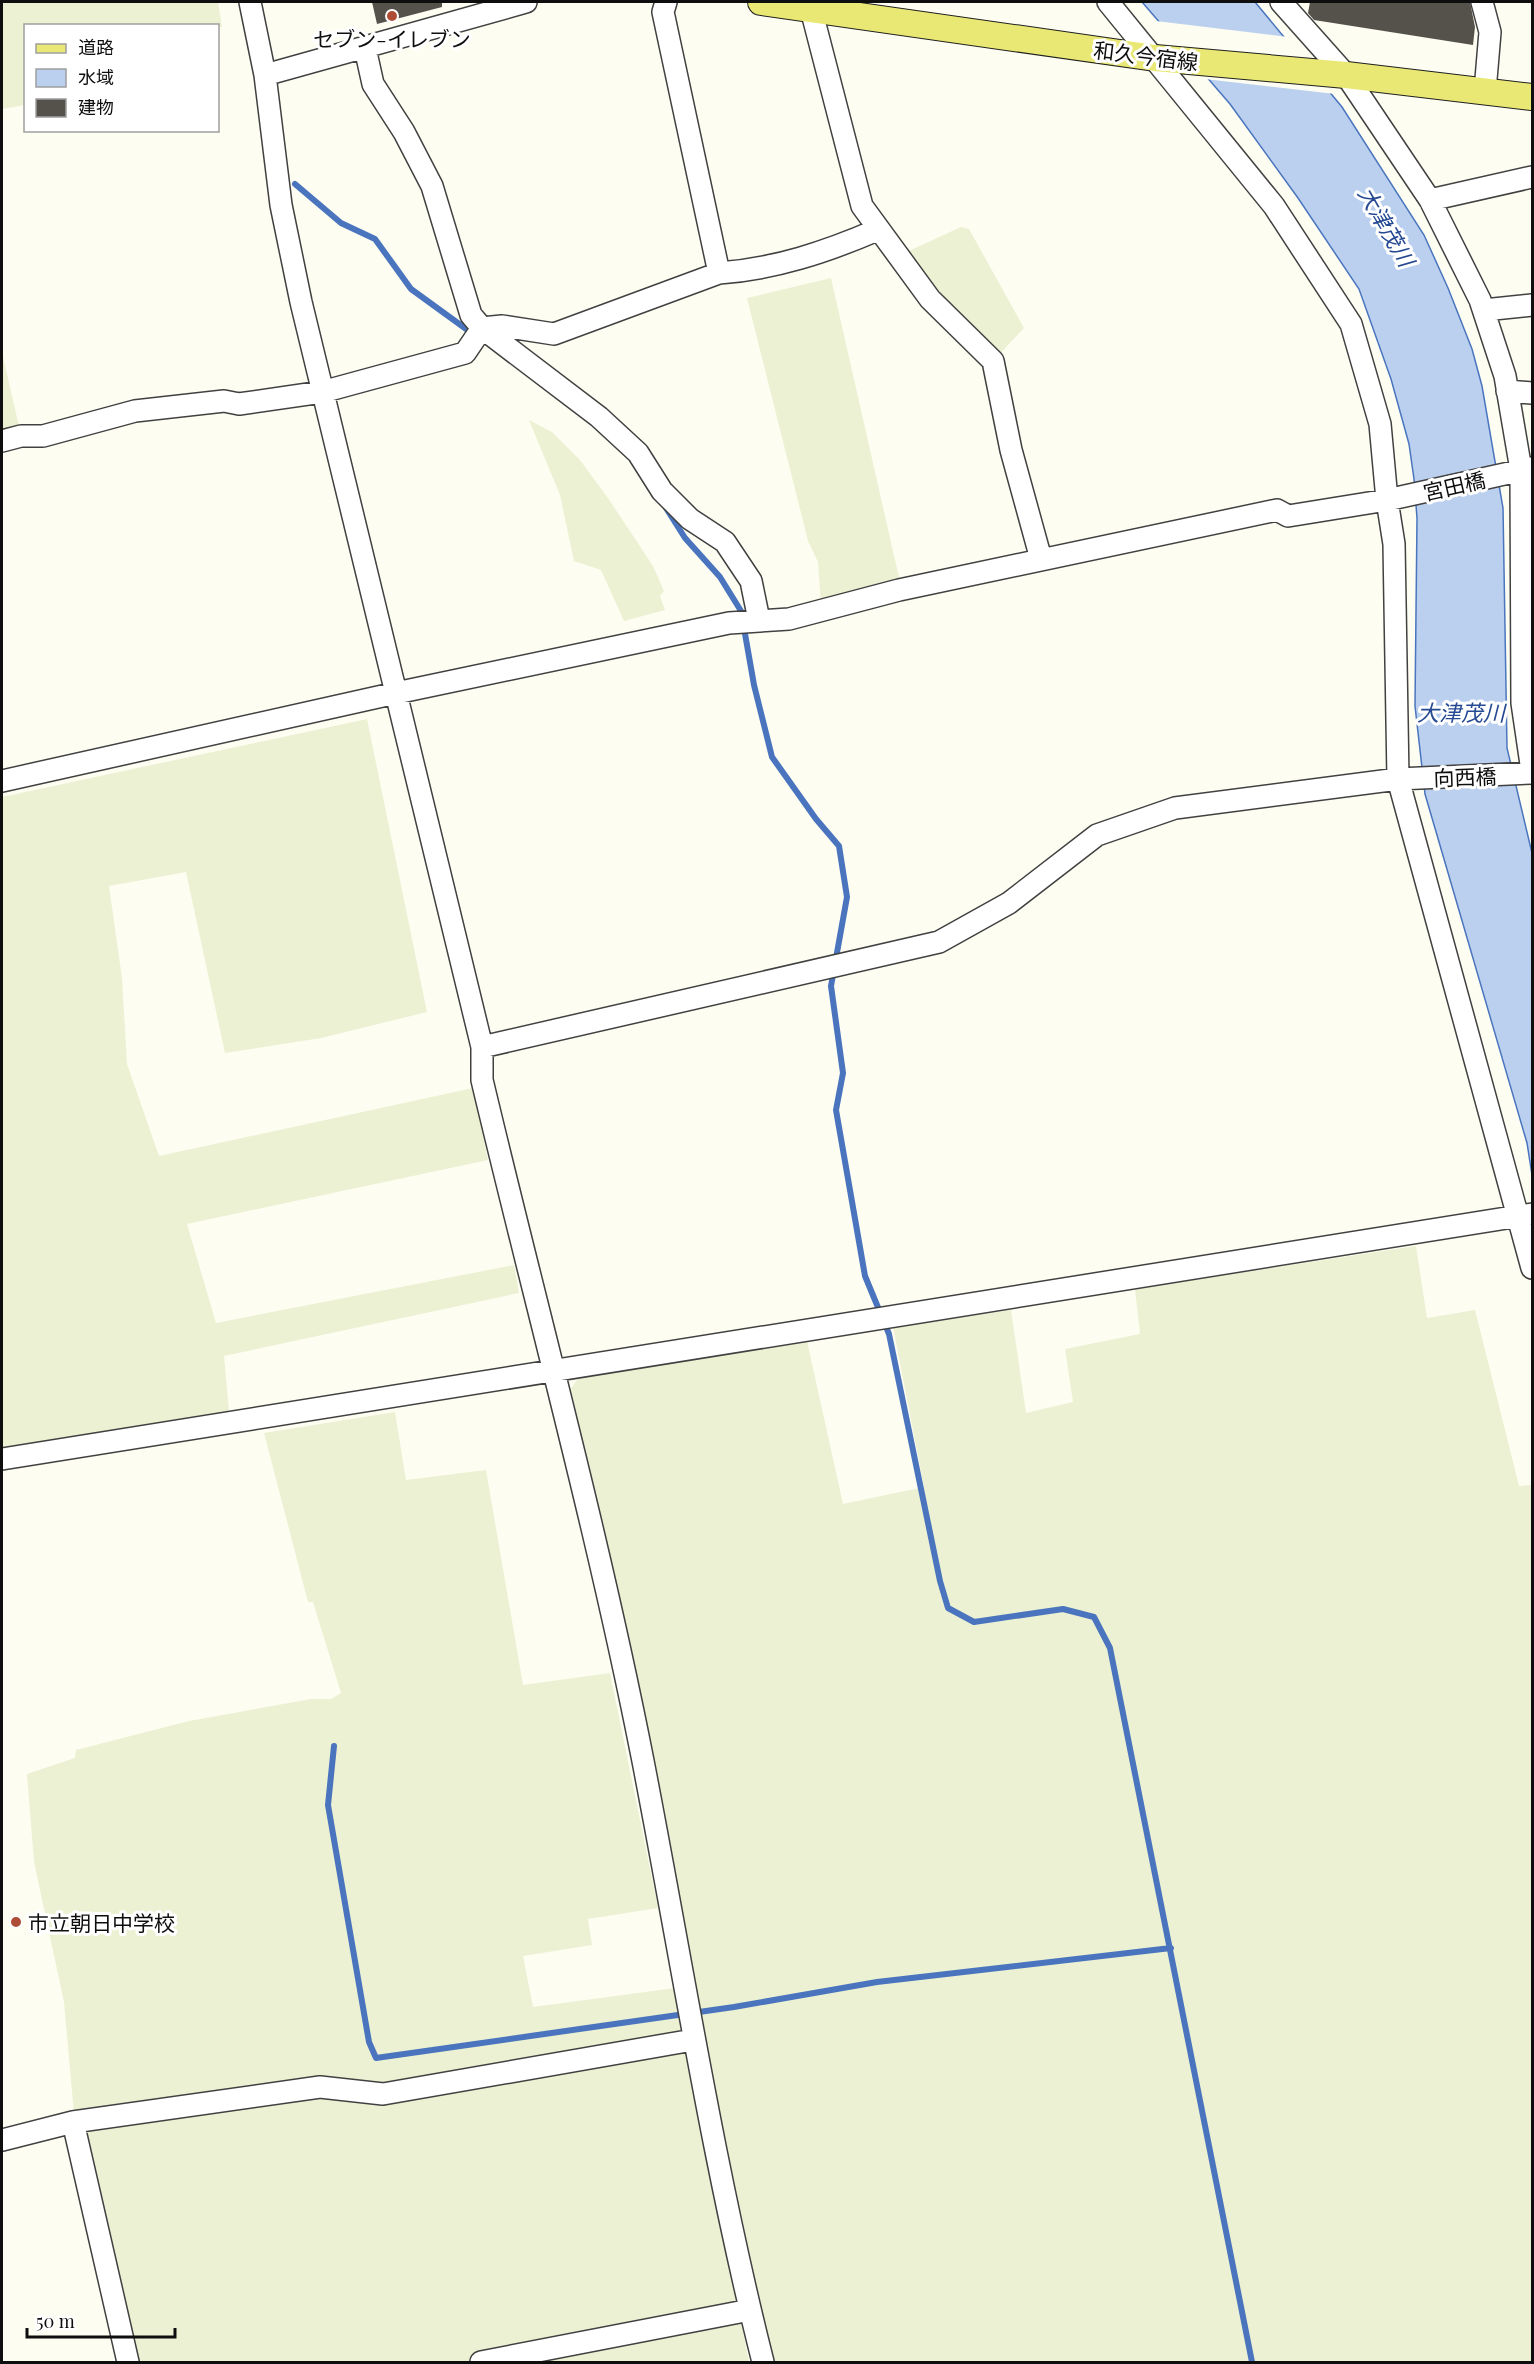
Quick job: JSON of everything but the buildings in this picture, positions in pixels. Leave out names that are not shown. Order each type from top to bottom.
[{"type":"main road","name":"和久今宿線","points":[[761,2],[1155,58],[1346,75],[1533,97]]},
{"type":"street","points":[[250,2],[265,75],[280,205],[322,392],[482,1047],[482,1080],[552,1371],[588,1508],[643,1760],[693,2040],[763,2362]]},
{"type":"street","points":[[265,75],[526,2]]},
{"type":"street","points":[[666,2],[663,12],[719,273]]},
{"type":"street","points":[[1108,2],[1275,206],[1351,324],[1380,424],[1387,500],[1394,544],[1398,779],[1525,1215],[1533,1268]]},
{"type":"street","points":[[1281,2],[1346,75],[1430,200],[1484,310],[1527,469],[1522,703],[1533,772]]},
{"type":"street","points":[[1482,2],[1490,32],[1485,91]]},
{"type":"street","points":[[811,9],[862,206],[876,230],[930,299],[993,361],[1011,450],[1041,559]]},
{"type":"street","points":[[365,48],[373,84],[404,132],[432,186],[471,315],[482,328],[599,417],[638,453],[662,491],[690,519],[725,542],[751,581],[759,620]]},
{"type":"street","points":[[1430,200],[1533,177]]},
{"type":"street","points":[[482,328],[502,326],[554,334],[719,273],[754,270],[829,250],[876,230]]},
{"type":"street","points":[[1484,310],[1533,304]]},
{"type":"street","points":[[2,441],[21,436],[43,436],[135,411],[224,402],[238,404],[322,392],[465,353],[482,328]]},
{"type":"street","points":[[1507,391],[1533,393]]},
{"type":"street","name":"宮田橋","points":[[2,781],[396,693],[729,623],[789,620],[899,590],[1277,510],[1288,516],[1387,500],[1527,469]]},
{"type":"street","name":"向西橋","points":[[482,1047],[939,942],[1009,903],[1097,835],[1175,808],[1398,779],[1533,772]]},
{"type":"street","points":[[2,1459],[1525,1215]]},
{"type":"street","points":[[2,2140],[73,2122],[320,2087],[383,2094],[693,2040]]},
{"type":"street","points":[[73,2122],[128,2362]]},
{"type":"street","points":[[481,2362],[750,2310]]},
{"type":"green space","points":[[2,2],[218,2],[222,27],[219,27],[219,24],[24,24],[24,105],[2,109]]},
{"type":"green space","points":[[961,227],[969,229],[1024,328],[993,361],[900,255]]},
{"type":"green space","points":[[831,278],[900,582],[821,604],[818,562],[808,541],[747,298]]},
{"type":"green space","points":[[2,352],[20,431],[2,435]]},
{"type":"green space","points":[[529,420],[552,432],[580,460],[608,498],[653,566],[664,591],[660,596],[665,610],[624,621],[601,570],[574,561],[560,495]]},
{"type":"green space","points":[[367,719],[427,1012],[321,1038],[225,1053],[186,872],[109,886],[122,978],[127,1064],[159,1156],[473,1088],[488,1160],[187,1224],[216,1323],[514,1265],[519,1293],[224,1356],[229,1411],[2,1450],[2,797]]},
{"type":"green space","points":[[1416,1246],[1427,1318],[1475,1310],[1519,1486],[1532,1485],[1532,2362],[774,2362],[742,2235],[568,1393],[579,1377],[807,1341],[843,1504],[924,1487],[893,1327],[1011,1310],[1026,1413],[1073,1402],[1065,1349],[1140,1334],[1135,1289]]},
{"type":"green space","points":[[395,1412],[406,1480],[486,1470],[523,1685],[610,1673],[658,1908],[588,1919],[592,1945],[523,1956],[533,2007],[675,1988],[749,2362],[132,2362],[74,2114],[64,2002],[34,1862],[27,1774],[75,1758],[76,1750],[189,1721],[311,1699],[331,1699],[341,1693],[313,1602],[308,1602],[264,1433]]},
{"type":"water","name":"大津茂川","points":[[1142,2],[1255,2],[1342,107],[1424,235],[1472,349],[1482,386],[1503,508],[1507,748],[1532,853],[1532,1175],[1527,1143],[1425,794],[1415,706],[1417,518],[1414,479],[1409,444],[1391,379],[1359,289],[1298,198],[1230,104]]},
{"type":"pier","points":[[1156,21],[1288,37],[1335,94],[1205,79]]},
{"type":"waterway","points":[[295,184],[341,223],[375,239],[411,289],[473,334]]},
{"type":"waterway","points":[[666,508],[685,538],[720,577],[741,611],[754,685],[772,757],[816,819],[839,846],[847,897],[831,986],[843,1073],[836,1110],[865,1276],[889,1334],[940,1581],[948,1608],[974,1622],[1063,1609],[1094,1617],[1110,1648],[1252,2362]]},
{"type":"waterway","points":[[334,1746],[328,1805],[369,2042],[376,2058],[734,2007],[877,1982],[1171,1948]]},
{"type":"place","name":"セブン-イレブン","points":[[392,16]]},
{"type":"place","name":"市立朝日中学校","points":[[16,1922]]}]
